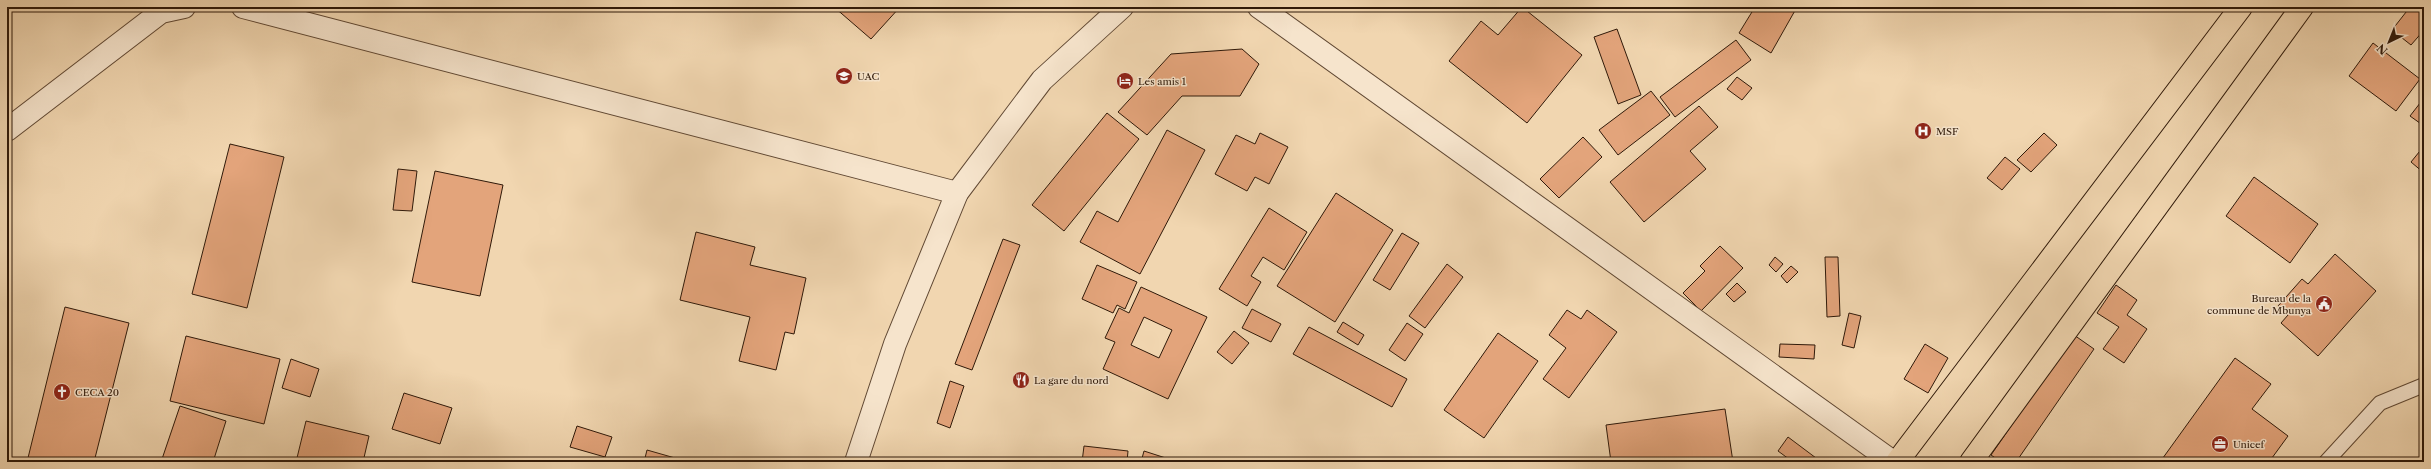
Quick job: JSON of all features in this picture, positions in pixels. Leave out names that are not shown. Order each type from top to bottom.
[{"type":"main road","points":[[1897,462],[2241,7]]},
{"type":"main road","points":[[1971,462],[2302,7]]},
{"type":"street","points":[[7,130],[161,12],[184,7]]},
{"type":"street","points":[[242,7],[957,193]]},
{"type":"street","points":[[856,462],[895,344],[957,193],[1042,80],[1122,7]]},
{"type":"street","points":[[1259,7],[1893,462]]},
{"type":"lane","points":[[2326,462],[2380,404],[2424,386]]},
{"type":"building","points":[[834,7],[900,7],[871,39]]},
{"type":"building","points":[[1522,7],[1582,55],[1527,123],[1449,61],[1481,21],[1498,35]]},
{"type":"building","points":[[1755,7],[1797,7],[1771,53],[1739,33]]},
{"type":"building","points":[[2410,7],[2424,7],[2424,30],[2411,45],[2392,30]]},
{"type":"building","points":[[1617,29],[1641,95],[1618,104],[1594,37]]},
{"type":"building","points":[[1736,40],[1751,60],[1675,117],[1660,97]]},
{"type":"building","points":[[2373,43],[2420,79],[2396,111],[2349,76]]},
{"type":"building","points":[[1242,49],[1259,64],[1240,96],[1182,96],[1147,135],[1118,112],[1171,54]]},
{"type":"building","points":[[1737,77],[1752,88],[1742,100],[1727,89]]},
{"type":"building","points":[[1651,91],[1670,115],[1618,155],[1599,130]]},
{"type":"building","points":[[2424,98],[2424,126],[2410,116]]},
{"type":"building","points":[[1699,106],[1718,127],[1690,151],[1706,169],[1644,222],[1610,182]]},
{"type":"building","points":[[1107,113],[1139,139],[1064,231],[1032,205]]},
{"type":"building","points":[[1167,130],[1205,150],[1140,274],[1080,242],[1097,211],[1118,222]]},
{"type":"building","points":[[1260,133],[1288,147],[1269,184],[1255,177],[1247,191],[1215,174],[1236,135],[1255,144]]},
{"type":"building","points":[[2044,133],[2057,145],[2031,172],[2017,160]]},
{"type":"building","points":[[1583,137],[1602,157],[1559,198],[1540,179]]},
{"type":"building","points":[[230,144],[284,157],[247,308],[192,294]]},
{"type":"building","points":[[2424,146],[2424,173],[2411,162]]},
{"type":"building","points":[[2005,157],[2020,169],[2002,190],[1987,178]]},
{"type":"building","points":[[398,169],[417,171],[412,211],[393,210]]},
{"type":"building","points":[[435,171],[503,185],[480,296],[412,282]]},
{"type":"building","points":[[2254,177],[2318,224],[2290,263],[2226,216]]},
{"type":"building","points":[[1336,193],[1393,230],[1335,322],[1277,286]]},
{"type":"building","points":[[1269,208],[1307,232],[1284,270],[1263,257],[1251,276],[1261,282],[1247,306],[1219,289]]},
{"type":"building","points":[[696,232],[755,247],[750,265],[806,278],[794,334],[785,332],[776,370],[739,361],[750,317],[680,300]]},
{"type":"building","points":[[1402,233],[1419,243],[1390,290],[1373,280]]},
{"type":"building","points":[[1003,239],[1020,245],[972,370],[955,364]]},
{"type":"building","points":[[1720,246],[1743,268],[1701,311],[1683,293],[1705,271],[1700,266]]},
{"type":"building","points":[[2335,254],[2376,291],[2318,356],[2281,323],[2288,315],[2278,306],[2302,279],[2308,284]]},
{"type":"building","points":[[1775,257],[1783,264],[1776,272],[1769,265]]},
{"type":"building","points":[[1825,257],[1838,257],[1840,316],[1827,317]]},
{"type":"building","points":[[1447,264],[1463,277],[1425,328],[1409,316]]},
{"type":"building","points":[[1097,265],[1137,282],[1125,309],[1117,305],[1113,313],[1082,299]]},
{"type":"building","points":[[1791,266],[1798,272],[1787,283],[1781,276]]},
{"type":"building","points":[[1737,283],[1746,292],[1734,302],[1726,294]]},
{"type":"building","points":[[2116,285],[2137,300],[2127,315],[2147,329],[2124,363],[2103,349],[2119,327],[2097,313]]},
{"type":"building","points":[[1141,287],[1207,317],[1168,399],[1103,369],[1115,342],[1105,338],[1119,308],[1129,313]],"holes":[[[1144,317],[1172,330],[1159,358],[1131,345]]]},
{"type":"building","points":[[65,307],[129,323],[94,462],[27,462]]},
{"type":"building","points":[[1252,309],[1281,324],[1271,342],[1242,328]]},
{"type":"building","points":[[1567,310],[1581,319],[1587,310],[1617,332],[1569,398],[1543,379],[1566,348],[1549,335]]},
{"type":"building","points":[[1849,313],[1861,316],[1854,348],[1842,345]]},
{"type":"building","points":[[1343,322],[1364,335],[1358,345],[1337,332]]},
{"type":"building","points":[[1407,323],[1423,334],[1405,361],[1389,350]]},
{"type":"building","points":[[1309,327],[1407,379],[1392,407],[1293,354]]},
{"type":"building","points":[[1234,331],[1249,343],[1232,364],[1217,352]]},
{"type":"building","points":[[1498,333],[1538,361],[1484,438],[1444,410]]},
{"type":"building","points":[[2074,335],[2094,349],[2016,462],[2001,462],[1991,455]]},
{"type":"building","points":[[186,336],[280,359],[264,424],[170,401]]},
{"type":"building","points":[[1780,344],[1815,345],[1814,359],[1779,357]]},
{"type":"building","points":[[1925,344],[1948,358],[1928,393],[1904,379]]},
{"type":"building","points":[[2235,358],[2271,384],[2252,409],[2288,436],[2269,462],[2160,462]]},
{"type":"building","points":[[291,359],[319,369],[310,397],[282,388]]},
{"type":"building","points":[[950,381],[964,386],[950,428],[937,423]]},
{"type":"building","points":[[404,393],[452,408],[440,444],[392,429]]},
{"type":"building","points":[[180,406],[226,421],[213,462],[161,462]]},
{"type":"building","points":[[1725,409],[1733,462],[1611,462],[1606,425]]},
{"type":"building","points":[[306,421],[369,436],[363,462],[296,462]]},
{"type":"building","points":[[577,426],[612,437],[605,457],[570,447]]},
{"type":"building","points":[[1788,437],[1820,461],[1793,462],[1778,451]]},
{"type":"building","points":[[1084,446],[1128,451],[1127,462],[1082,462]]},
{"type":"building","points":[[647,450],[689,462],[644,462]]},
{"type":"building","points":[[1144,451],[1175,461],[1141,462]]},
{"type":"building","points":[[1331,459],[1337,462],[1318,462],[1320,460]]},
{"type":"place","name":"UAC","points":[[844,76]]},
{"type":"place","name":"Les amis 1","points":[[1125,81]]},
{"type":"place","name":"MSF","points":[[1923,131]]},
{"type":"place","name":"Bureau de la commune de Mbunya","points":[[2324,304]]},
{"type":"place","name":"La gare du nord","points":[[1021,380]]},
{"type":"place","name":"CECA 20","points":[[62,392]]},
{"type":"place","name":"Unicef","points":[[2220,444]]}]
